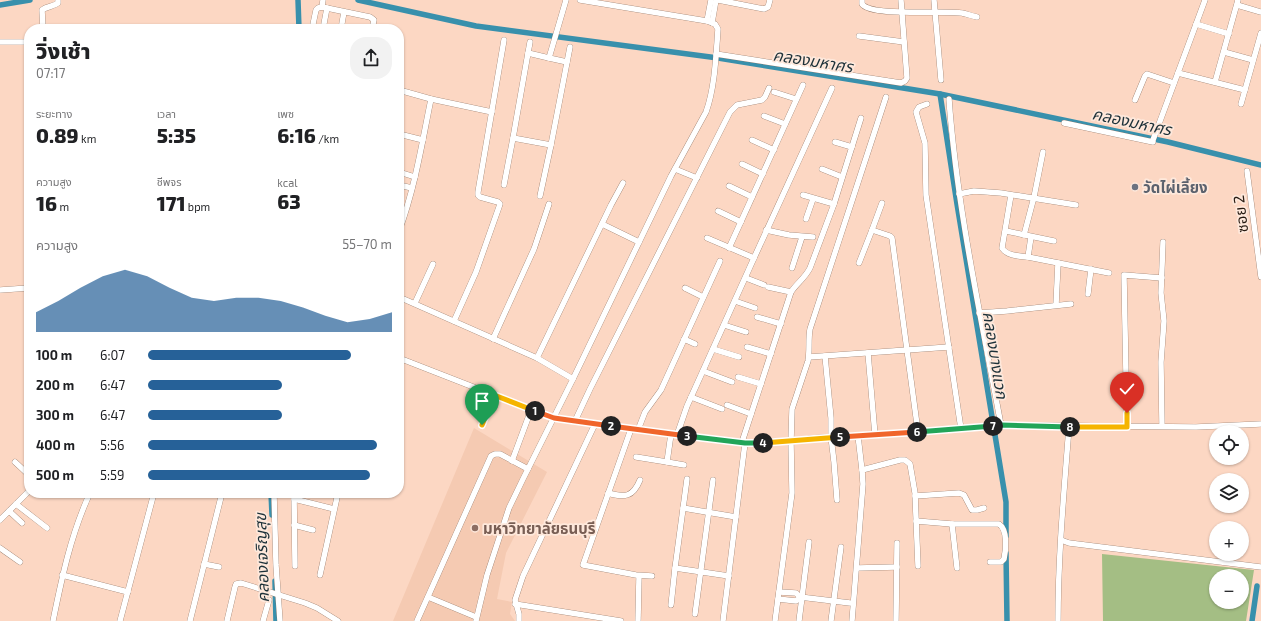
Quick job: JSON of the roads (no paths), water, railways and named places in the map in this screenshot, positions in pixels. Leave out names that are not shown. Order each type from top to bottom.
[{"type":"street","points":[[43,24],[42,10],[55,5],[58,3],[58,0]]},
{"type":"street","points":[[550,58],[566,0]]},
{"type":"street","points":[[428,597],[476,619],[487,575],[510,508],[675,168],[708,106],[715,66],[717,26],[710,22],[582,0]]},
{"type":"street","points":[[710,22],[711,0]]},
{"type":"street","points":[[710,22],[717,0],[743,2],[764,9],[768,7],[770,0]]},
{"type":"street","points":[[862,0],[864,7],[901,13],[961,13],[977,17]]},
{"type":"street","points":[[716,56],[901,83],[907,78],[901,0]]},
{"type":"street","points":[[934,0],[941,80]]},
{"type":"street","points":[[1064,123],[1153,142],[1205,0]]},
{"type":"street","points":[[1215,82],[1238,2],[1261,12]]},
{"type":"street","points":[[324,5],[344,12],[370,17],[374,20],[373,24]]},
{"type":"street","points":[[313,24],[316,10],[324,5]]},
{"type":"street","points":[[323,24],[324,5]]},
{"type":"street","points":[[341,24],[344,12]]},
{"type":"street","points":[[1196,24],[1229,34]]},
{"type":"street","points":[[1241,104],[1261,33]]},
{"type":"street","points":[[859,36],[904,42]]},
{"type":"street","points":[[454,321],[476,272],[500,204],[498,202],[480,197],[478,192],[504,40]]},
{"type":"street","points":[[0,42],[24,42]]},
{"type":"street","points":[[504,185],[530,42]]},
{"type":"street","points":[[540,196],[570,47]]},
{"type":"street","points":[[1224,52],[1253,60]]},
{"type":"street","points":[[528,53],[567,62]]},
{"type":"street","points":[[1178,73],[1245,90]]},
{"type":"street","points":[[1135,100],[1147,74],[1174,83]]},
{"type":"street","points":[[729,248],[802,85]]},
{"type":"street","points":[[575,421],[730,112],[734,107],[762,100],[765,98],[769,88]]},
{"type":"street","points":[[667,462],[674,435],[746,278],[766,230],[832,88]]},
{"type":"street","points":[[404,91],[431,99],[492,112]]},
{"type":"street","points":[[774,92],[796,99]]},
{"type":"street","points":[[775,621],[792,493],[792,409],[809,357],[810,328],[886,97]]},
{"type":"street","points":[[404,214],[415,177],[431,99]]},
{"type":"street","points":[[949,99],[953,146],[960,194],[999,426]]},
{"type":"street","points":[[927,104],[919,106],[916,112],[925,143],[926,195],[961,429]]},
{"type":"street","points":[[764,116],[785,124]]},
{"type":"street","points":[[723,621],[744,442],[751,414],[791,292],[798,282],[806,276],[810,268],[834,204],[861,118]]},
{"type":"street","points":[[404,135],[423,140]]},
{"type":"street","points":[[513,138],[551,145]]},
{"type":"street","points":[[752,140],[774,150]]},
{"type":"street","points":[[835,142],[852,148]]},
{"type":"street","points":[[1024,235],[1034,197],[1043,152]]},
{"type":"street","points":[[742,164],[763,174]]},
{"type":"street","points":[[675,168],[697,178]]},
{"type":"street","points":[[822,169],[842,177]]},
{"type":"street","name":"ซอย 2","points":[[1247,171],[1261,277]]},
{"type":"street","points":[[404,174],[415,177]]},
{"type":"street","points":[[537,358],[623,183]]},
{"type":"street","points":[[404,186],[412,188]]},
{"type":"street","points":[[729,186],[752,197]]},
{"type":"street","points":[[960,194],[974,191],[1034,197],[1076,205]]},
{"type":"street","points":[[803,195],[834,204]]},
{"type":"street","points":[[1011,195],[1006,231],[1002,244],[1004,251],[1011,254],[1109,273]]},
{"type":"street","points":[[806,219],[813,199]]},
{"type":"street","points":[[494,339],[534,248],[549,204]]},
{"type":"street","points":[[859,263],[882,204]]},
{"type":"street","points":[[718,211],[740,222]]},
{"type":"street","points":[[602,224],[639,242]]},
{"type":"street","points":[[766,230],[789,235],[813,237]]},
{"type":"street","points":[[872,230],[892,238],[918,432]]},
{"type":"street","points":[[1006,231],[1054,241]]},
{"type":"street","points":[[792,268],[802,236]]},
{"type":"street","points":[[1028,257],[1032,237]]},
{"type":"street","points":[[707,238],[754,258]]},
{"type":"street","points":[[1162,426],[1162,362],[1164,322],[1161,292],[1163,242]]},
{"type":"street","points":[[638,430],[645,412],[661,390],[720,261]]},
{"type":"street","points":[[1056,305],[1058,263]]},
{"type":"street","points":[[415,303],[433,264]]},
{"type":"street","points":[[1088,294],[1091,269]]},
{"type":"street","points":[[1127,427],[1124,275],[1162,278]]},
{"type":"street","points":[[746,278],[766,286],[791,292]]},
{"type":"street","points":[[0,290],[24,288]]},
{"type":"street","points":[[685,288],[704,297]]},
{"type":"street","points":[[404,299],[537,358],[573,378]]},
{"type":"street","points":[[735,301],[755,308]]},
{"type":"street","points":[[980,313],[1071,304]]},
{"type":"street","points":[[757,316],[781,324]]},
{"type":"street","points":[[724,325],[746,332]]},
{"type":"street","points":[[684,339],[695,344]]},
{"type":"street","points":[[747,347],[771,354]]},
{"type":"street","points":[[809,357],[949,347]]},
{"type":"street","points":[[713,349],[739,357]]},
{"type":"street","points":[[868,353],[876,435]]},
{"type":"street","points":[[825,356],[831,418],[830,437],[834,462],[837,500]]},
{"type":"street","points":[[404,360],[554,418],[674,435],[744,442],[791,441],[999,426],[1196,427],[1261,424]]},
{"type":"street","points":[[703,371],[732,382]]},
{"type":"street","points":[[738,377],[761,384]]},
{"type":"street","points":[[482,425],[494,395]]},
{"type":"street","points":[[692,397],[751,414]]},
{"type":"street","points":[[512,460],[531,410]]},
{"type":"street","points":[[519,621],[519,614],[515,604],[516,594],[523,576],[595,424]]},
{"type":"street","points":[[1058,621],[1058,585],[1064,481],[1069,427]]},
{"type":"street","points":[[631,429],[583,565],[639,576],[652,576]]},
{"type":"street","points":[[852,621],[862,506],[862,470],[858,436]]},
{"type":"street","points":[[417,621],[491,456],[500,454],[528,469]]},
{"type":"street","points":[[636,457],[684,465]]},
{"type":"street","points":[[862,470],[900,460],[907,461],[911,467],[915,496],[918,566]]},
{"type":"street","points":[[15,462],[24,470]]},
{"type":"street","points":[[671,605],[687,479]]},
{"type":"street","points":[[608,493],[622,497],[628,496],[637,487],[640,480]]},
{"type":"street","points":[[696,614],[713,480]]},
{"type":"street","points":[[915,496],[960,493],[964,495],[972,510],[984,508]]},
{"type":"street","points":[[0,520],[24,496]]},
{"type":"street","points":[[53,621],[62,575],[80,516],[88,498]]},
{"type":"street","points":[[120,621],[153,498]]},
{"type":"street","points":[[190,621],[221,498]]},
{"type":"street","points":[[274,498],[277,594],[280,621]]},
{"type":"street","points":[[294,498],[295,566]]},
{"type":"street","points":[[300,498],[334,509]]},
{"type":"street","points":[[320,575],[337,498]]},
{"type":"street","points":[[16,504],[47,528]]},
{"type":"street","points":[[683,508],[736,517]]},
{"type":"street","points":[[9,511],[22,523]]},
{"type":"street","points":[[916,521],[952,524],[1000,524],[1004,528],[1005,534],[1004,559],[1001,562],[990,562]]},
{"type":"street","points":[[952,524],[957,568]]},
{"type":"street","points":[[294,525],[313,530]]},
{"type":"street","points":[[1061,540],[1069,543],[1261,567]]},
{"type":"street","points":[[798,621],[809,542]]},
{"type":"street","points":[[896,621],[897,543]]},
{"type":"street","points":[[831,621],[841,547]]},
{"type":"street","points":[[0,548],[20,562]]},
{"type":"street","points":[[204,564],[219,567]]},
{"type":"street","points":[[857,568],[897,567]]},
{"type":"street","points":[[675,568],[729,576]]},
{"type":"street","points":[[62,575],[128,592]]},
{"type":"street","points":[[638,621],[639,576]]},
{"type":"street","points":[[227,621],[236,584],[241,583],[313,606],[338,621]]},
{"type":"street","points":[[779,592],[796,593],[801,597],[850,603]]},
{"type":"street","points":[[778,599],[796,601],[801,597]]},
{"type":"street","points":[[263,621],[269,600]]},
{"type":"street","points":[[515,604],[600,619],[622,621]]},
{"type":"waterway","name":"คลองมหาศร","points":[[0,5],[30,0]]},
{"type":"waterway","name":"คลองเจริญสุข","points":[[298,0],[299,24]]},
{"type":"waterway","name":"คลองมหาศร","points":[[358,0],[476,26],[718,58],[940,94],[1168,142],[1261,165]]},
{"type":"waterway","name":"คลองบางแวก","points":[[940,94],[1006,502],[1006,536]]},
{"type":"waterway","name":"คลองเจริญสุข","points":[[271,498],[272,515]]},
{"type":"waterway","name":"คลองบางแวก","points":[[1006,553],[1007,621]]},
{"type":"waterway","name":"คลองเจริญสุข","points":[[275,581],[276,621]]},
{"type":"waterway","points":[[1252,621],[1257,586]]},
{"type":"place","name":"วัดไผ่เลี้ยง","points":[[1135,187]]},
{"type":"place","name":"มหาวิทยาลัยธนบุรี","points":[[475,528]]}]
